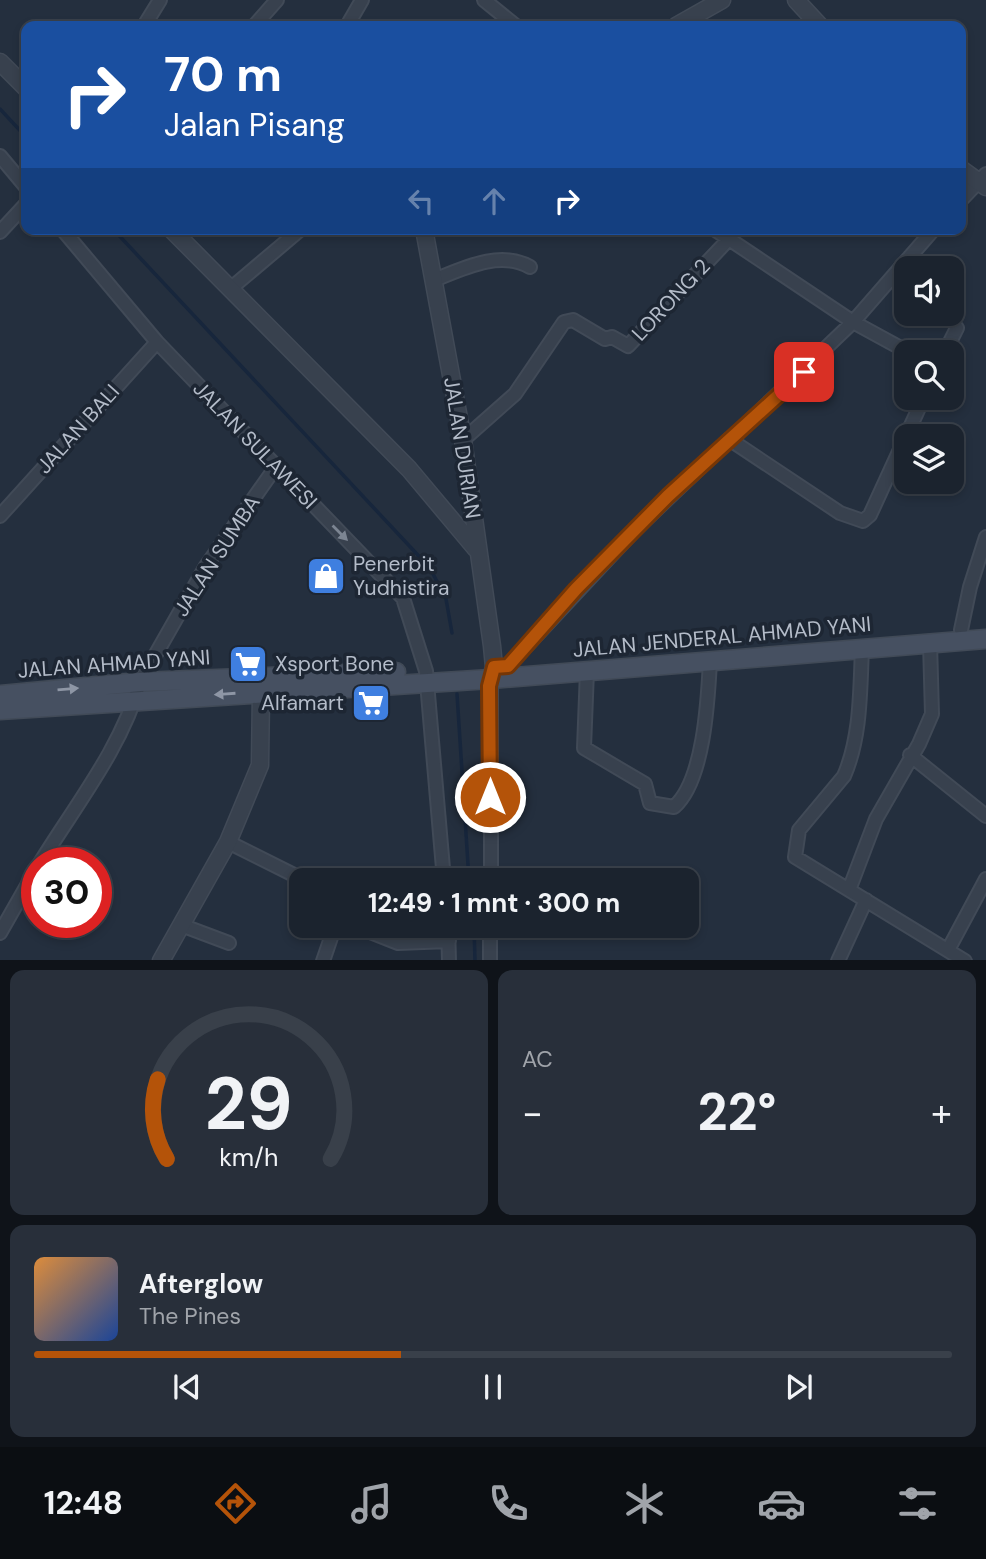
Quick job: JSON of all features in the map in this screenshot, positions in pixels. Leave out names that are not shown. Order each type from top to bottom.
[{"type":"main road","name":"JALAN AHMAD YANI","points":[[0,695],[140,682],[433,676],[986,628]]},
{"type":"main road","name":"JALAN JENDERAL AHMAD YANI","points":[[487,672],[587,671],[986,639]]},
{"type":"main road","points":[[0,710],[261,692],[433,676]]},
{"type":"street","points":[[147,21],[160,0]]},
{"type":"street","points":[[258,21],[277,0]]},
{"type":"street","points":[[350,21],[362,0]]},
{"type":"street","points":[[484,0],[510,21]]},
{"type":"street","points":[[685,21],[722,0]]},
{"type":"street","points":[[796,0],[815,21]]},
{"type":"street","points":[[0,62],[21,83]]},
{"type":"street","points":[[0,156],[21,181]]},
{"type":"street","points":[[966,172],[983,180],[966,195]]},
{"type":"street","points":[[0,232],[21,209]]},
{"type":"street","name":"JALAN SULAWESI","points":[[67,235],[157,342],[275,468],[402,597],[433,676],[443,868]]},
{"type":"street","points":[[176,235],[409,469],[476,549]]},
{"type":"street","points":[[230,289],[294,235]]},
{"type":"street","name":"JALAN DURIAN","points":[[425,235],[463,440],[487,672]]},
{"type":"street","points":[[721,235],[853,322],[894,344]]},
{"type":"street","points":[[491,868],[487,672],[853,322],[929,235]]},
{"type":"street","name":"LORONG 2","points":[[463,440],[515,394],[564,322],[573,320],[606,339],[612,337],[628,346],[727,240]]},
{"type":"street","points":[[433,279],[477,262],[516,259],[530,267]]},
{"type":"street","points":[[951,340],[957,328]]},
{"type":"street","name":"JALAN BALI","points":[[3,508],[157,342]]},
{"type":"street","points":[[729,439],[841,513],[863,521],[870,515],[919,410]]},
{"type":"street","name":"JALAN SUMBA","points":[[50,847],[104,758],[135,700],[140,682],[206,566],[275,468]]},
{"type":"street","points":[[961,630],[970,587],[986,537]]},
{"type":"street","points":[[849,890],[876,819],[910,755],[919,744],[932,713],[930,643]]},
{"type":"street","points":[[862,649],[858,723],[846,771],[799,830],[795,854],[797,859],[963,960]]},
{"type":"street","points":[[587,671],[584,748],[645,784],[650,803],[674,807],[682,800],[700,750],[706,724],[710,661]]},
{"type":"street","points":[[165,959],[228,842],[260,765],[261,692]]},
{"type":"street","points":[[910,755],[986,816]]},
{"type":"street","points":[[228,842],[289,872]]},
{"type":"street","points":[[948,950],[986,879]]},
{"type":"street","points":[[0,933],[21,896]]},
{"type":"street","points":[[838,960],[866,900]]},
{"type":"street","points":[[181,925],[229,943]]},
{"type":"street","points":[[323,960],[331,938]]},
{"type":"street","points":[[385,938],[398,943],[449,941]]},
{"type":"street","points":[[449,938],[449,960]]},
{"type":"street","points":[[490,938],[490,960]]},
{"type":"waterway","points":[[0,109],[21,132]]},
{"type":"waterway","points":[[119,235],[430,568],[446,599],[452,633]]},
{"type":"waterway","points":[[457,694],[468,868]]},
{"type":"waterway","points":[[474,938],[475,960]]},
{"type":"place","name":"Penerbit Yudhistira","points":[[326,576]]},
{"type":"place","name":"Xsport Bone","points":[[248,664]]},
{"type":"place","name":"Alfamart","points":[[371,703]]},
{"type":"route","points":[[490,797],[489,686],[494,667],[508,666],[576,589],[668,496],[804,372]]}]
